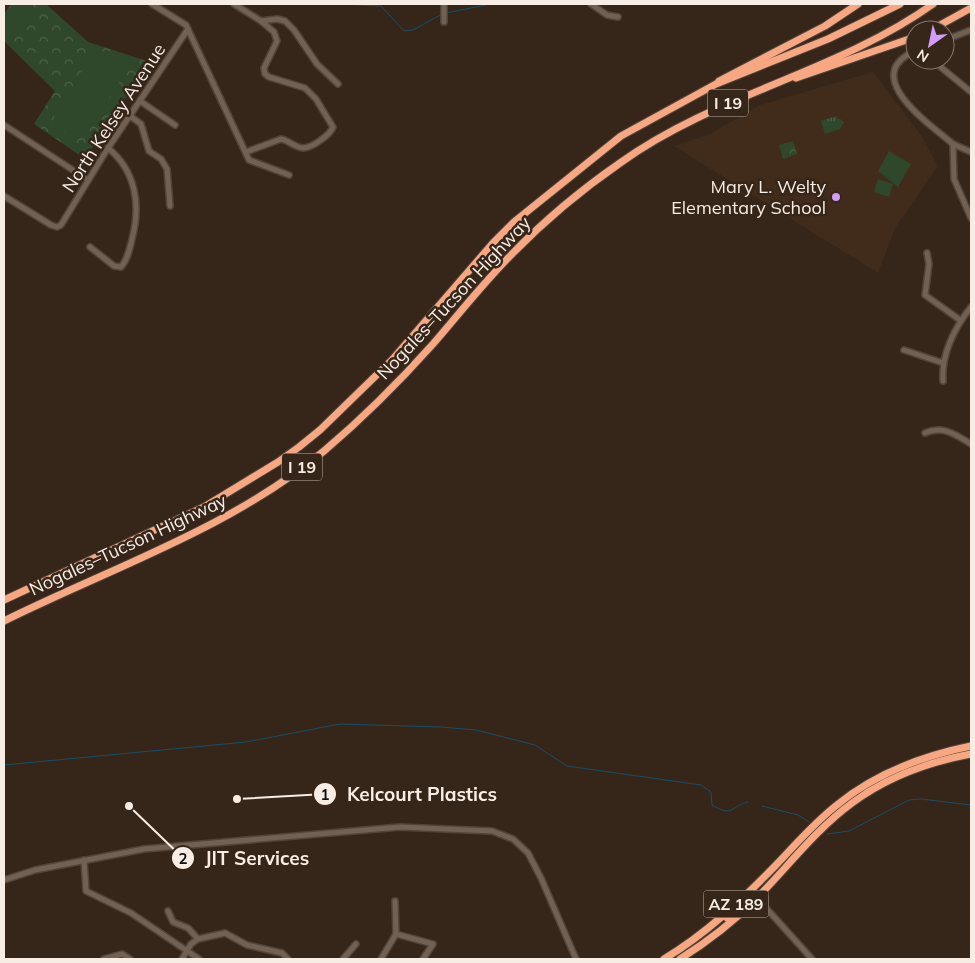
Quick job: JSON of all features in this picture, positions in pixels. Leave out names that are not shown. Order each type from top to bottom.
[{"type":"highway","points":[[716,84],[725,76],[775,54],[825,26],[858,4]]},
{"type":"highway","name":"Nogales–Tucson Highway","points":[[4,600],[204,508],[278,462],[320,430],[392,360],[493,243],[514,222],[621,136],[716,84],[828,38],[900,4]]},
{"type":"highway","name":"Nogales–Tucson Highway","points":[[4,621],[198,532],[259,498],[290,476],[322,452],[382,399],[509,256],[570,200],[624,160],[662,136],[864,43],[918,15],[933,4]]},
{"type":"highway","points":[[949,20],[971,8]]},
{"type":"highway","points":[[741,98],[905,41]]},
{"type":"highway","name":"AZ 189","points":[[680,959],[719,931],[757,898],[805,841],[816,824],[828,812],[868,783],[893,769],[924,758],[971,746]]},
{"type":"highway","name":"AZ 189","points":[[664,959],[720,918],[805,841],[860,797],[894,778],[927,765],[971,754]]},
{"type":"highway","points":[[664,959],[702,938],[749,900],[757,898]]},
{"type":"street","points":[[152,4],[183,21],[188,29],[251,163],[289,175]]},
{"type":"street","points":[[234,4],[261,21],[274,32],[276,45],[264,71],[266,76],[300,85],[316,99],[333,128],[330,134],[303,148],[281,139],[246,152]]},
{"type":"street","points":[[444,4],[444,22]]},
{"type":"street","points":[[591,4],[607,15],[618,17]]},
{"type":"street","points":[[966,4],[971,8]]},
{"type":"street","points":[[261,21],[277,19],[285,21],[294,30],[317,64],[338,84]]},
{"type":"street","name":"North Kelsey Avenue","points":[[4,196],[54,227],[63,222],[108,148],[188,29]]},
{"type":"street","points":[[955,36],[971,30]]},
{"type":"street","points":[[905,56],[898,64],[895,78],[896,87],[903,101],[953,144],[971,152]]},
{"type":"street","points":[[944,70],[971,92]]},
{"type":"street","points":[[140,101],[175,125]]},
{"type":"street","points":[[130,116],[141,124],[150,151],[161,160],[167,169],[170,206]]},
{"type":"street","points":[[4,125],[88,180]]},
{"type":"street","points":[[953,144],[954,179],[971,218]]},
{"type":"street","points":[[90,247],[114,266],[120,267],[124,263],[134,232],[137,201],[128,169],[108,148]]},
{"type":"street","points":[[927,253],[929,264],[925,295],[960,320]]},
{"type":"street","points":[[943,381],[943,364],[960,320],[971,306]]},
{"type":"street","points":[[904,350],[943,364]]},
{"type":"street","points":[[926,433],[932,430],[947,430],[971,444]]},
{"type":"street","points":[[4,880],[22,873],[144,849],[394,827],[485,831],[503,834],[520,845],[535,864],[576,959]]},
{"type":"street","points":[[84,860],[86,892],[131,913],[199,959]]},
{"type":"street","points":[[757,898],[812,959]]},
{"type":"street","points":[[381,959],[396,934],[395,901]]},
{"type":"street","points":[[168,911],[173,922],[188,928],[198,938]]},
{"type":"street","points":[[182,959],[198,938],[225,933],[247,945],[282,954],[288,959]]},
{"type":"street","points":[[396,934],[433,944],[423,959]]},
{"type":"street","points":[[342,959],[356,944]]},
{"type":"street","points":[[108,959],[122,954],[130,959]]},
{"type":"shaded area","name":"Mary L. Welty Elementary School","points":[[873,72],[921,135],[938,166],[895,228],[878,273],[674,146],[708,135],[760,105]]},
{"type":"green space","points":[[11,4],[46,4],[88,42],[150,62],[85,159],[34,124],[55,91],[4,41],[4,14]]},
{"type":"green space","points":[[14,4],[30,4],[34,7],[14,35],[4,27],[4,17]]},
{"type":"green space","points":[[107,50],[123,59],[124,75],[86,133],[74,137],[56,125],[54,114],[93,55]]},
{"type":"green space","points":[[836,116],[837,119],[844,122],[840,129],[825,134],[821,121]]},
{"type":"green space","points":[[793,141],[797,154],[783,159],[779,145]]},
{"type":"green space","points":[[889,151],[911,164],[898,187],[878,171]]},
{"type":"green space","points":[[878,179],[893,184],[889,197],[874,192]]},
{"type":"waterway","points":[[340,4],[381,6],[404,31],[413,30],[442,14]]},
{"type":"waterway","points":[[446,13],[491,4]]},
{"type":"waterway","points":[[4,765],[246,742],[340,724],[441,727],[476,730],[535,745],[567,766],[701,785],[711,792],[712,805],[724,811],[731,810],[748,802]]},
{"type":"waterway","points":[[827,834],[849,831],[909,800],[921,799],[971,805]]},
{"type":"waterway","points":[[762,806],[798,815],[809,822]]},
{"type":"place","name":"Mary L. Welty Elementary School","points":[[836,197]]},
{"type":"place","name":"Kelcourt Plastics","points":[[237,799]]},
{"type":"place","name":"JIT Services","points":[[129,806]]}]
